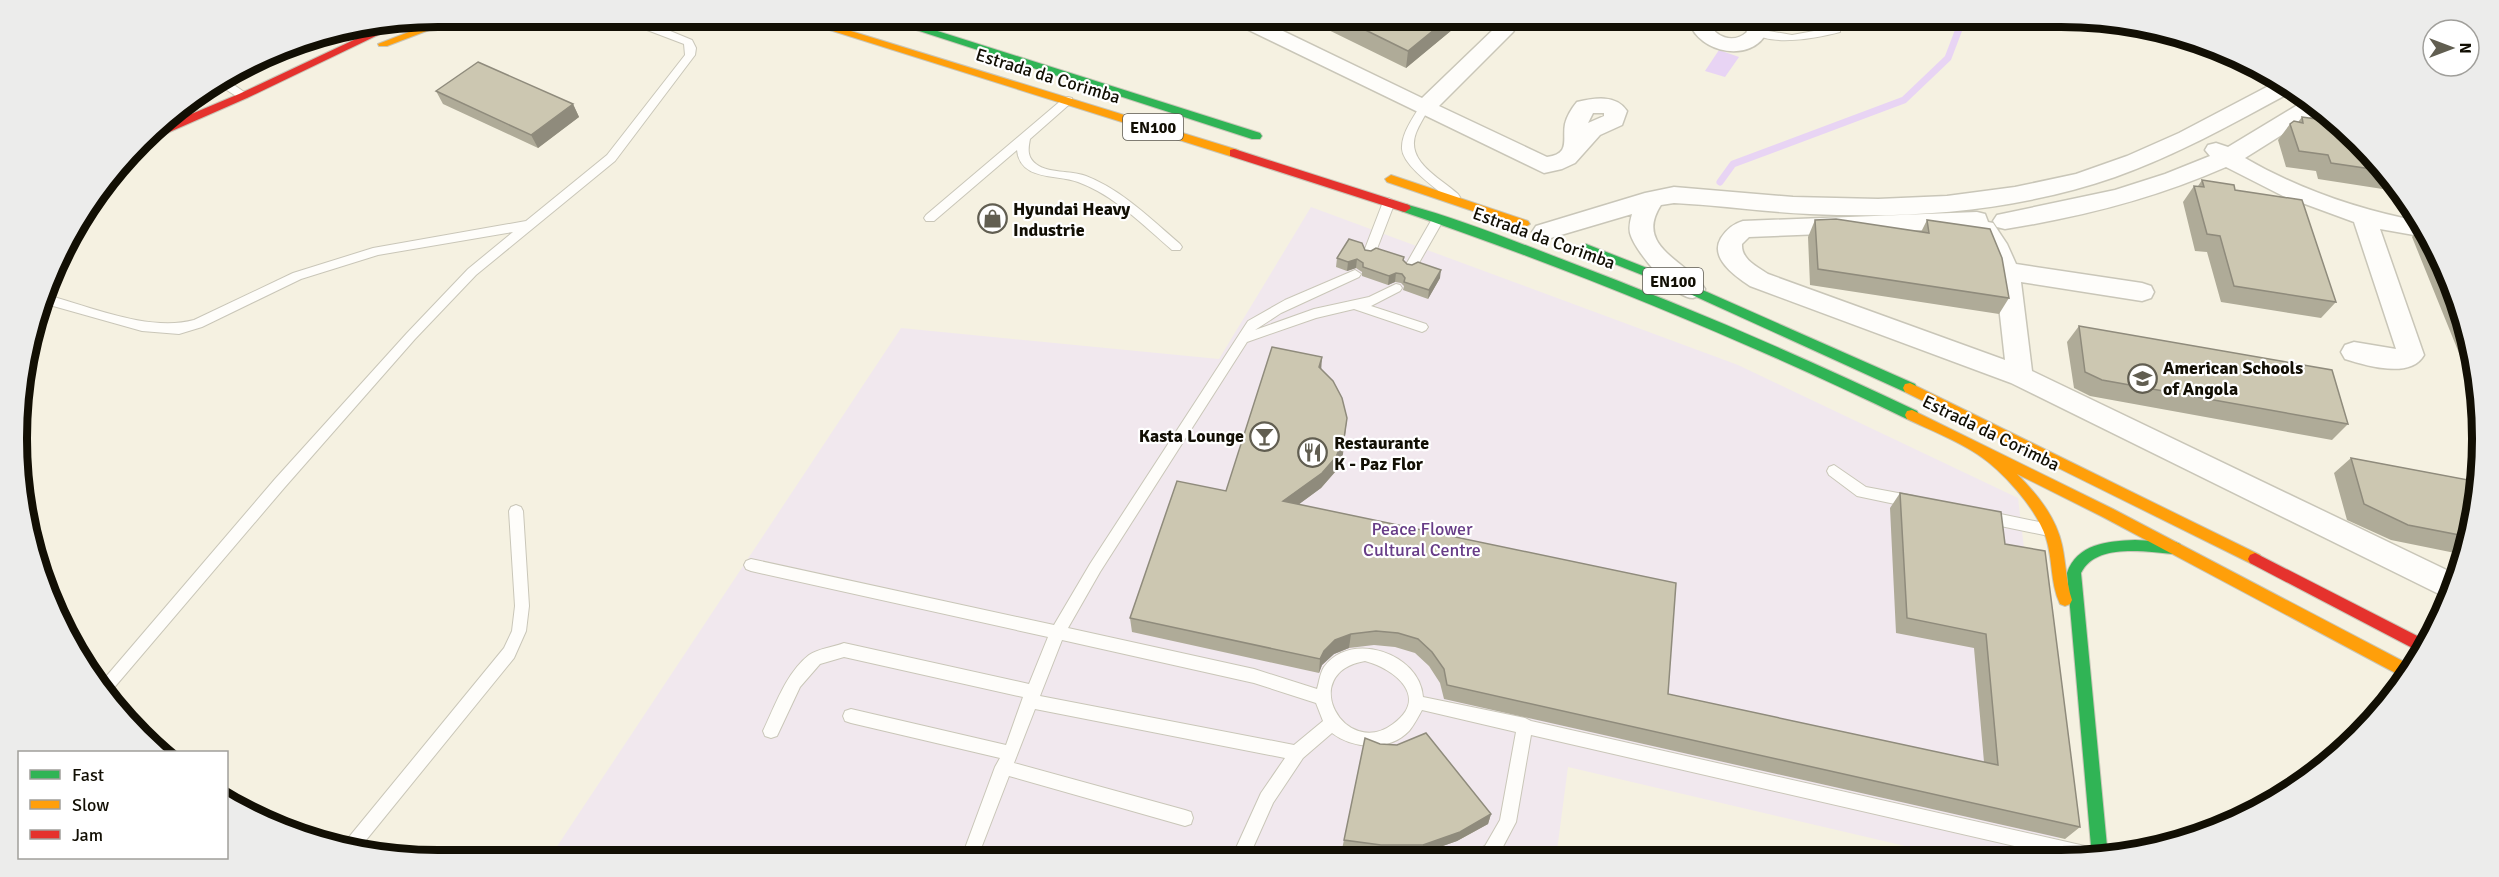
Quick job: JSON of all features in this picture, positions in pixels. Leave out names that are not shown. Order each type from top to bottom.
[{"type":"main road","points":[[243,96],[430,27]]},
{"type":"main road","name":"Estrada da Corimba","points":[[826,27],[1068,100],[1389,202],[1513,244],[1677,309],[1840,381],[1978,446],[2402,669]]},
{"type":"main road","name":"Estrada da Corimba","points":[[912,27],[1266,140]]},
{"type":"main road","points":[[168,128],[243,96],[379,32]]},
{"type":"main road","name":"Estrada da Corimba","points":[[1375,174],[1562,238],[1693,289],[1940,401],[2165,512],[2418,643]]},
{"type":"main road","points":[[1978,446],[2024,491],[2051,531],[2061,591],[2078,625]]},
{"type":"main road","points":[[2098,848],[2075,570],[2084,555],[2100,548],[2175,548]]},
{"type":"street","points":[[1258,27],[1544,165],[1557,165],[1567,160],[1577,144]]},
{"type":"street","points":[[1424,108],[1507,27]]},
{"type":"street","points":[[1700,27],[1708,37],[1719,42],[1738,45],[1754,38],[1752,27]]},
{"type":"street","points":[[2279,90],[2159,151],[2082,180],[1976,207],[1743,229],[1733,235],[1729,244],[1729,253],[1735,262],[1759,280],[2020,376],[2445,585]]},
{"type":"street","points":[[2005,221],[2061,212],[2138,191],[2228,157],[2307,109]]},
{"type":"street","points":[[2193,134],[2228,157],[2310,198],[2364,217],[2414,228]]},
{"type":"street","points":[[1562,238],[1653,199],[1674,195],[1810,206],[1976,207],[2005,221],[2011,229],[2013,249],[2007,271]]},
{"type":"street","points":[[1653,199],[1642,216],[1643,238],[1659,262],[1693,289]]},
{"type":"street","points":[[1976,207],[1994,239],[2007,271],[2020,376]]},
{"type":"street","points":[[2354,352],[2404,360],[2411,355],[2364,217]]},
{"type":"street","points":[[2007,271],[2142,292]]},
{"type":"lane","points":[[109,684],[280,483],[411,336],[472,272],[610,158],[690,55],[691,48],[688,42],[647,27]]},
{"type":"lane","points":[[1762,27],[1792,38],[1836,30]]},
{"type":"lane","points":[[228,85],[243,96]]},
{"type":"lane","points":[[930,218],[1068,100]]},
{"type":"lane","points":[[1424,108],[1410,134],[1407,150],[1420,169],[1460,202]]},
{"type":"lane","points":[[1024,139],[1022,151],[1026,162],[1040,170],[1081,178],[1102,189],[1176,247]]},
{"type":"lane","points":[[1369,254],[1389,202]]},
{"type":"lane","points":[[1410,268],[1438,219]]},
{"type":"lane","points":[[51,300],[142,326],[179,329],[198,324],[297,276],[377,251],[529,225]]},
{"type":"lane","points":[[972,850],[1057,633],[1095,568],[1252,324],[1267,313],[1329,288],[1355,274]]},
{"type":"lane","points":[[1245,338],[1304,317],[1371,301],[1395,288]]},
{"type":"lane","points":[[1354,305],[1422,327]]},
{"type":"lane","points":[[1834,471],[1862,492],[1927,505]]},
{"type":"lane","points":[[354,841],[509,653],[519,631],[522,606],[516,511]]},
{"type":"lane","points":[[1971,514],[2051,531]]},
{"type":"lane","points":[[751,565],[1254,676],[1322,699]]},
{"type":"lane","points":[[771,731],[795,682],[815,659],[844,650],[1031,696],[1297,753]]},
{"type":"lane","points":[[1368,654],[1383,657],[1402,669],[1414,688],[1416,702],[1409,721],[1394,735],[1373,740],[1350,735],[1332,723],[1322,699],[1323,684],[1329,672],[1339,662],[1353,656],[1368,654]]},
{"type":"lane","points":[[1416,702],[2067,850]]},
{"type":"lane","points":[[851,716],[1006,760],[1185,818]]},
{"type":"lane","points":[[1247,850],[1267,798],[1297,753],[1332,723]]},
{"type":"lane","points":[[1492,850],[1508,822],[1525,725]]},
{"type":"green space","name":"Peace Flower Cultural Centre","points":[[1311,207],[1738,365],[2018,498],[2060,850],[1922,850],[1568,767],[1557,850],[555,850],[901,328],[1219,359]]},
{"type":"shaded area","points":[[1719,50],[1739,57],[1725,77],[1705,71]]},
{"type":"building","points":[[1359,27],[1437,27],[1408,51]]},
{"type":"building","points":[[478,62],[573,104],[531,135],[436,91]]},
{"type":"building","points":[[2302,117],[2320,120],[2372,169],[2331,163],[2328,155],[2299,151],[2290,124],[2294,121],[2303,123]]},
{"type":"building","points":[[2202,180],[2234,185],[2235,190],[2302,200],[2336,302],[2234,286],[2220,236],[2207,234],[2194,186],[2204,187]]},
{"type":"building","points":[[1836,219],[1929,233],[1927,220],[1990,229],[2002,258],[2009,298],[1818,269],[1815,220]]},
{"type":"building","points":[[1349,239],[1362,243],[1365,250],[1371,251],[1376,248],[1404,257],[1403,260],[1407,264],[1412,265],[1418,262],[1441,270],[1429,290],[1404,282],[1405,278],[1402,274],[1396,273],[1389,276],[1363,267],[1363,263],[1357,259],[1348,262],[1337,258]]},
{"type":"building","points":[[2079,326],[2332,370],[2348,424],[2102,380],[2085,372]]},
{"type":"building","points":[[1272,347],[1322,357],[1319,367],[1333,381],[1342,398],[1347,418],[1344,438],[1336,457],[1322,473],[1283,501],[1676,583],[1668,694],[1998,765],[1986,634],[1907,618],[1900,493],[2001,512],[2005,544],[2045,551],[2080,827],[1447,685],[1444,669],[1432,652],[1418,639],[1398,633],[1376,631],[1351,634],[1335,640],[1324,651],[1320,659],[1130,618],[1177,481],[1226,491]]},
{"type":"building","points":[[2351,458],[2469,480],[2460,535],[2408,525],[2364,504]]},
{"type":"building","points":[[1426,733],[1491,814],[1460,832],[1423,845],[1381,845],[1344,840],[1365,738],[1380,744],[1397,745]]},
{"type":"waterway","points":[[1720,182],[1733,164],[1904,100],[1948,58],[1960,27]]},
{"type":"traffic: fast","points":[[913,27],[1256,136]]},
{"type":"traffic: fast","points":[[1405,208],[1534,253],[1662,303],[1788,357],[1912,415]]},
{"type":"traffic: fast","points":[[1586,248],[1694,291],[1910,388]]},
{"type":"traffic: fast","points":[[2099,848],[2074,573],[2081,560],[2091,553],[2104,549],[2135,546],[2175,548]]},
{"type":"traffic: slow","points":[[383,44],[429,27]]},
{"type":"traffic: slow","points":[[826,27],[1234,153]]},
{"type":"traffic: slow","points":[[1391,179],[1524,224]]},
{"type":"traffic: slow","points":[[1910,388],[2255,559]]},
{"type":"traffic: slow","points":[[1912,415],[2108,513],[2402,669]]},
{"type":"traffic: slow","points":[[1981,449],[2014,479],[2042,513],[2054,540],[2065,600]]},
{"type":"traffic: jam","points":[[168,128],[243,96],[379,32]]},
{"type":"traffic: jam","points":[[1234,153],[1405,208]]},
{"type":"traffic: jam","points":[[2255,559],[2418,643]]},
{"type":"place","name":"Hyundai Heavy Industrie","points":[[992,219]]},
{"type":"place","name":"American Schools of Angola","points":[[2142,378]]},
{"type":"place","name":"Kasta Lounge","points":[[1265,436]]},
{"type":"place","name":"Restaurante K - Paz Flor","points":[[1313,453]]}]
